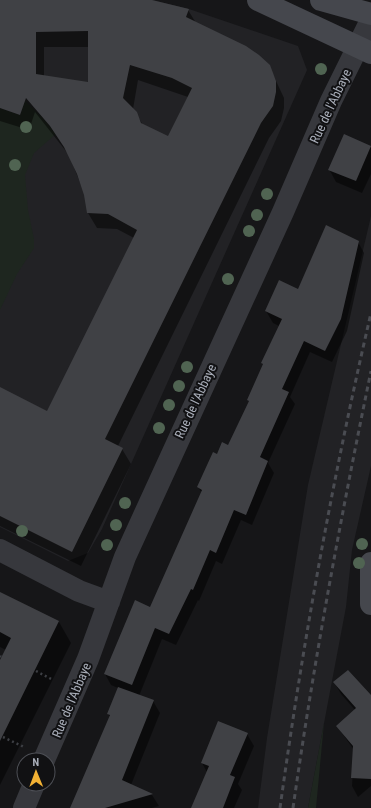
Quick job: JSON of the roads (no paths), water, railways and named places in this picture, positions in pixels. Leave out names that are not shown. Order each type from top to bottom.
[{"type":"main road","points":[[258,0],[364,50]]},
{"type":"main road","points":[[321,0],[371,14]]},
{"type":"main road","points":[[371,563],[371,604]]},
{"type":"street","name":"Rue de l'Abbaye","points":[[47,752],[88,659],[124,557],[282,212],[331,101],[364,50],[371,20]]},
{"type":"street","points":[[0,550],[79,591],[109,602]]},
{"type":"street","points":[[24,808],[31,792]]},
{"type":"railway","points":[[280,808],[320,559],[344,436],[371,313]]},
{"type":"railway","points":[[293,808],[329,589],[371,371]]}]
